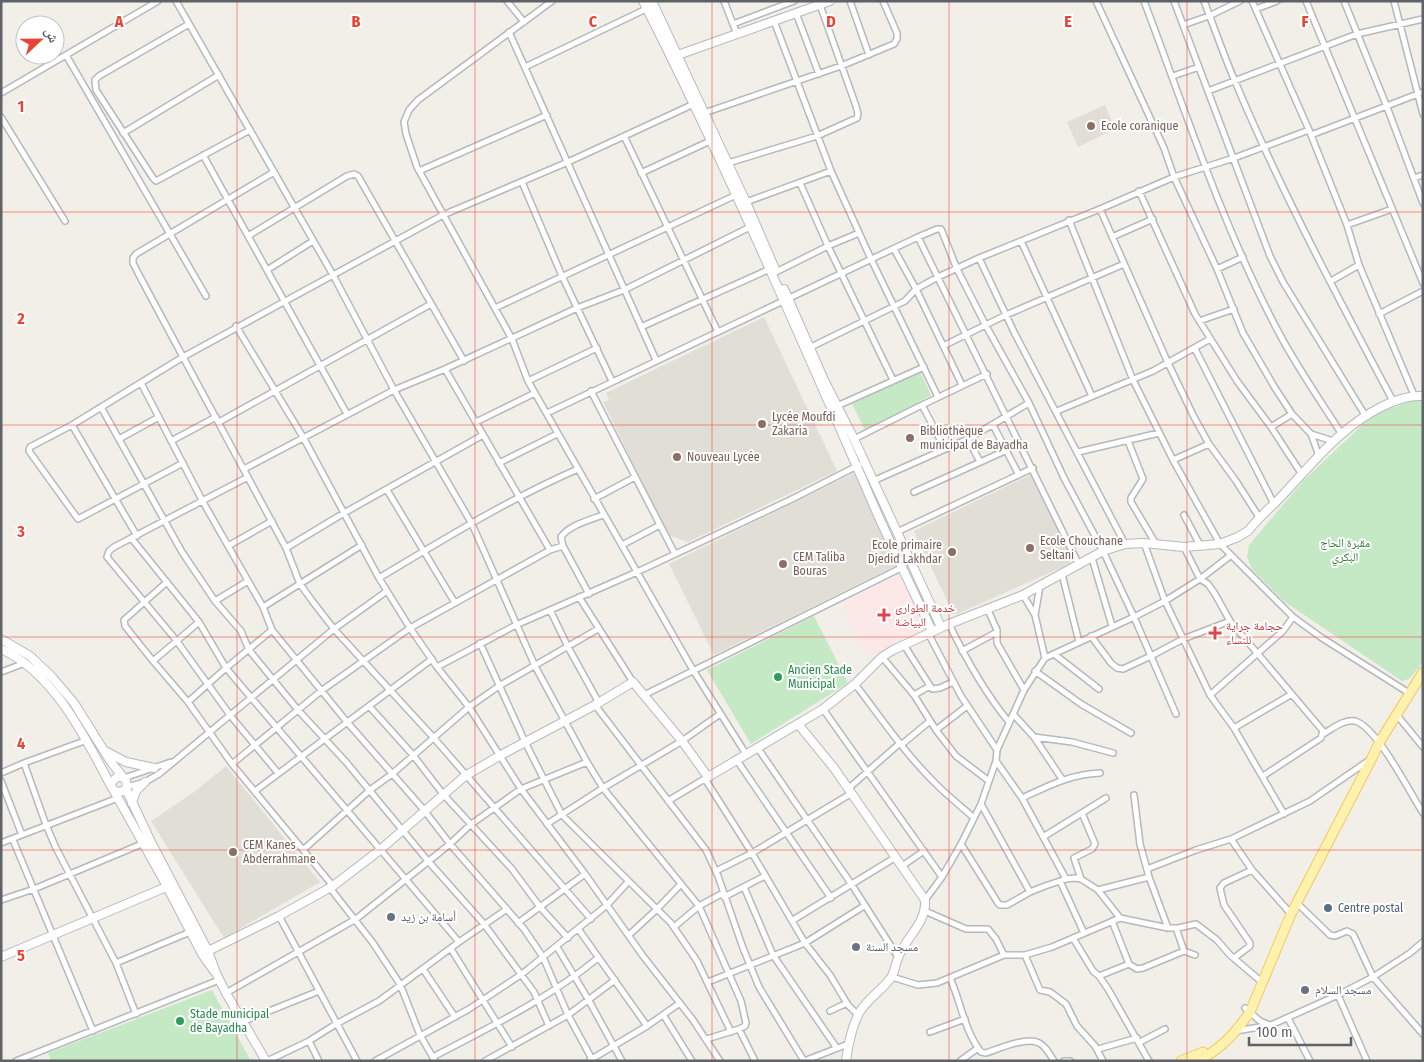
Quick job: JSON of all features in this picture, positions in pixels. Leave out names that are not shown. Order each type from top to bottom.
[{"type":"main road","points":[[1196,1061],[1221,1047],[1248,1010],[1263,983],[1291,914],[1379,743],[1423,672]]},
{"type":"main road","points":[[1409,693],[1423,678]]},
{"type":"main road","points":[[1181,1061],[1209,1049],[1232,1032]]},
{"type":"street","points":[[1,93],[158,1]]},
{"type":"street","points":[[176,1],[333,275],[394,390],[472,524],[516,625],[587,762],[603,788],[700,906],[729,972],[745,1014],[746,1025],[731,1032],[707,1039]]},
{"type":"street","points":[[507,1],[524,22]]},
{"type":"street","points":[[552,1],[418,100],[409,110],[404,122],[406,134],[419,170],[512,339],[528,381],[693,670],[746,754]]},
{"type":"street","points":[[652,1],[674,56],[696,103],[710,141],[750,227],[811,347],[824,380],[854,439],[897,532],[945,626],[993,703],[1009,722]]},
{"type":"street","points":[[724,1],[737,34]]},
{"type":"street","points":[[733,24],[794,1]]},
{"type":"street","points":[[674,56],[830,1]]},
{"type":"street","points":[[850,1],[869,55]]},
{"type":"street","points":[[704,113],[797,82],[894,44],[897,39],[897,33],[883,1]]},
{"type":"street","points":[[1096,1],[1164,148],[1174,177],[1217,269],[1243,333],[1292,414],[1311,434],[1318,456]]},
{"type":"street","points":[[1144,1],[1206,167],[1243,257],[1279,334],[1341,433]]},
{"type":"street","points":[[1174,1],[1270,256],[1283,282],[1365,415]]},
{"type":"street","points":[[1204,1],[1234,80],[1264,146],[1330,281],[1393,401]]},
{"type":"street","points":[[1183,25],[1209,16],[1240,1]]},
{"type":"street","points":[[1252,1],[1310,133],[1347,225],[1359,265],[1414,395]]},
{"type":"street","points":[[1256,9],[1276,1]]},
{"type":"street","points":[[1306,1],[1423,283]]},
{"type":"street","points":[[1344,1],[1423,203]]},
{"type":"street","points":[[1394,1],[1420,93],[1423,114]]},
{"type":"street","points":[[525,67],[644,5],[674,56]]},
{"type":"street","points":[[728,163],[817,136],[857,118],[856,106],[820,5]]},
{"type":"street","points":[[777,7],[782,18]]},
{"type":"street","points":[[796,13],[819,74]]},
{"type":"street","points":[[1208,91],[1357,34],[1423,19]]},
{"type":"street","points":[[774,21],[831,171],[871,259],[938,397]]},
{"type":"street","points":[[189,24],[95,80],[96,90],[156,180],[250,130]]},
{"type":"street","points":[[509,32],[656,360]]},
{"type":"street","points":[[66,55],[206,296]]},
{"type":"street","points":[[1173,76],[1199,66]]},
{"type":"street","points":[[123,133],[219,75]]},
{"type":"street","points":[[811,347],[905,301],[916,289],[938,277],[1069,220],[1100,209],[1174,177],[1234,158],[1264,146],[1356,119],[1420,93]]},
{"type":"street","points":[[696,103],[704,113],[746,202],[773,270]]},
{"type":"street","points":[[183,463],[78,519],[30,454],[30,447],[72,425],[236,326],[443,215],[568,162],[696,103]]},
{"type":"street","points":[[419,170],[546,115]]},
{"type":"street","points":[[1,117],[65,221]]},
{"type":"street","points":[[624,136],[718,332]]},
{"type":"street","points":[[641,173],[710,141]]},
{"type":"street","points":[[203,155],[347,414]]},
{"type":"street","points":[[746,202],[831,171]]},
{"type":"street","points":[[274,172],[136,254],[133,258],[134,263],[286,548],[300,584],[334,629],[433,737],[591,919]]},
{"type":"street","points":[[248,236],[340,180],[354,174],[358,176],[464,361]]},
{"type":"street","points":[[1414,178],[1423,175]]},
{"type":"street","points":[[522,182],[562,276],[612,381]]},
{"type":"street","points":[[800,183],[841,274],[893,380]]},
{"type":"street","points":[[1139,192],[1210,339],[1301,473]]},
{"type":"street","points":[[495,308],[736,195]]},
{"type":"street","points":[[1100,209],[1168,363],[1210,444],[1259,517]]},
{"type":"street","points":[[1347,225],[1392,209]]},
{"type":"street","points":[[1112,237],[1153,219]]},
{"type":"street","points":[[1069,220],[1133,380],[1173,460],[1220,544],[1293,617],[1322,638],[1409,693]]},
{"type":"street","points":[[244,469],[394,390],[464,361],[577,308],[624,290],[750,227]]},
{"type":"street","points":[[546,413],[591,390],[787,300],[918,237],[941,229],[957,269],[1029,403],[1064,478],[1103,551],[1176,714]]},
{"type":"street","points":[[641,327],[859,233]]},
{"type":"street","points":[[918,237],[987,374],[1079,565]]},
{"type":"street","points":[[268,270],[313,241]]},
{"type":"street","points":[[1021,241],[1092,396]]},
{"type":"street","points":[[894,249],[916,289],[962,385]]},
{"type":"street","points":[[1217,269],[1243,257]]},
{"type":"street","points":[[979,258],[1006,315],[1125,544]]},
{"type":"street","points":[[943,346],[985,324],[1124,264]]},
{"type":"street","points":[[1330,281],[1359,265]]},
{"type":"street","points":[[1379,314],[1423,291]]},
{"type":"street","points":[[787,300],[857,466],[953,682],[997,750]]},
{"type":"street","points":[[171,441],[275,391],[431,304]]},
{"type":"street","points":[[1200,321],[1234,309]]},
{"type":"street","points":[[236,326],[303,437],[386,591],[410,628],[437,667],[469,707],[521,789],[546,824],[707,1039],[720,1061]]},
{"type":"street","points":[[1056,411],[1133,380],[1195,349],[1210,339]]},
{"type":"street","points":[[528,381],[596,348]]},
{"type":"street","points":[[1195,349],[1274,504]]},
{"type":"street","points":[[837,406],[924,367]]},
{"type":"street","points":[[445,369],[550,550]]},
{"type":"street","points":[[854,439],[987,374]]},
{"type":"street","points":[[141,382],[203,502],[263,607],[272,630],[347,722],[424,810],[450,844],[518,923],[543,957],[568,1015],[591,1060],[664,1016],[680,1003]]},
{"type":"street","points":[[591,390],[675,554]]},
{"type":"street","points":[[476,422],[535,392]]},
{"type":"street","points":[[668,801],[823,709],[855,684],[882,657],[930,632],[987,608],[1023,596],[1103,551],[1125,544],[1144,543],[1184,547],[1220,544],[1248,531],[1259,517],[1274,504],[1301,473],[1341,433],[1365,415],[1393,401],[1414,395],[1423,396]]},
{"type":"street","points":[[873,481],[968,439],[1029,403]]},
{"type":"street","points":[[922,405],[945,449]]},
{"type":"street","points":[[101,407],[198,579],[241,631],[249,650],[272,680],[370,790],[428,861],[484,924],[522,974],[538,1000],[549,1026]]},
{"type":"street","points":[[1271,427],[1292,414]]},
{"type":"street","points":[[119,439],[159,417]]},
{"type":"street","points":[[72,425],[115,499],[134,538],[199,622],[226,668],[459,942]]},
{"type":"street","points":[[994,425],[1019,475]]},
{"type":"street","points":[[1078,452],[1159,433]]},
{"type":"street","points":[[500,463],[558,434]]},
{"type":"street","points":[[1311,434],[1333,441]]},
{"type":"street","points":[[286,548],[344,513],[483,435]]},
{"type":"street","points":[[968,439],[980,462]]},
{"type":"street","points":[[1128,441],[1143,479],[1131,498],[1131,502],[1156,544]]},
{"type":"street","points":[[1173,460],[1210,444]]},
{"type":"street","points":[[914,492],[1007,450]]},
{"type":"street","points":[[437,667],[516,625],[637,572],[864,462]]},
{"type":"street","points":[[897,532],[1033,468]]},
{"type":"street","points":[[379,578],[550,481],[578,469]]},
{"type":"street","points":[[248,477],[114,547],[109,551],[107,557],[176,640],[230,715],[278,774]]},
{"type":"street","points":[[594,499],[635,477]]},
{"type":"street","points":[[387,490],[455,603]]},
{"type":"street","points":[[589,594],[562,546],[561,537],[564,532],[581,523],[603,515]]},
{"type":"street","points":[[1184,515],[1200,545]]},
{"type":"street","points":[[228,546],[272,521]]},
{"type":"street","points":[[622,545],[660,525]]},
{"type":"street","points":[[1144,543],[1164,600],[1210,695],[1234,728],[1284,814]]},
{"type":"street","points":[[263,607],[362,545]]},
{"type":"street","points":[[232,764],[321,691],[410,628],[550,550],[562,546]]},
{"type":"street","points":[[1184,547],[1200,579],[1208,584],[1230,621],[1323,731],[1323,734]]},
{"type":"street","points":[[925,900],[942,877],[982,804],[996,761],[997,750],[1012,714],[1035,671],[1045,658],[1134,617],[1200,579],[1230,556]]},
{"type":"street","points":[[1092,558],[1112,626]]},
{"type":"street","points":[[644,695],[903,567]]},
{"type":"street","points":[[1062,574],[1079,642]]},
{"type":"street","points":[[215,601],[248,581]]},
{"type":"street","points":[[167,582],[126,617],[124,622],[153,661],[188,702],[232,764],[303,850],[356,919],[400,984],[420,1035],[434,1059],[538,1000],[575,977],[598,958]]},
{"type":"street","points":[[1035,615],[1040,586]]},
{"type":"street","points":[[132,803],[136,791],[145,782],[210,732],[334,629],[386,591]]},
{"type":"street","points":[[1023,596],[1035,615],[1045,658]]},
{"type":"street","points":[[579,598],[633,682],[682,741],[793,920],[805,943],[830,975],[847,1003],[858,1015]]},
{"type":"street","points":[[987,608],[997,632],[997,643],[1024,690]]},
{"type":"street","points":[[550,610],[597,704],[706,850],[716,871],[749,964],[760,987],[804,1061],[836,1047],[848,1044]]},
{"type":"street","points":[[1210,695],[1283,631],[1293,617]]},
{"type":"street","points":[[1091,636],[1111,663],[1117,668],[1123,669],[1183,639],[1230,621]]},
{"type":"street","points":[[153,661],[199,622]]},
{"type":"street","points":[[303,850],[370,790],[392,774],[469,707],[499,686],[598,629]]},
{"type":"street","points":[[188,702],[272,630]]},
{"type":"street","points":[[962,651],[997,632]]},
{"type":"street","points":[[1,639],[30,656],[52,677],[74,703],[101,748],[123,778],[132,803],[190,932],[205,952]]},
{"type":"street","points":[[480,643],[525,742],[562,815],[674,927],[708,982],[731,1032]]},
{"type":"street","points":[[904,645],[933,689],[938,689],[953,682]]},
{"type":"street","points":[[1,649],[25,663],[59,699],[87,740],[118,798],[170,885],[242,1022],[267,1061],[309,1041],[379,1001],[400,984],[507,909]]},
{"type":"street","points":[[1054,654],[1099,689]]},
{"type":"street","points":[[882,657],[914,696],[936,730],[961,760],[989,781]]},
{"type":"street","points":[[255,791],[432,659]]},
{"type":"street","points":[[1,672],[25,663]]},
{"type":"street","points":[[1035,671],[1081,704],[1131,733]]},
{"type":"street","points":[[205,952],[279,916],[332,887],[380,850],[465,776],[500,755],[565,722],[633,682]]},
{"type":"street","points":[[855,684],[900,744],[937,785],[974,818]]},
{"type":"street","points":[[914,696],[930,686]]},
{"type":"street","points":[[1234,728],[1292,694]]},
{"type":"street","points":[[369,706],[413,755],[470,825],[512,869],[540,907],[568,938]]},
{"type":"street","points":[[936,730],[967,706]]},
{"type":"street","points":[[823,709],[942,877]]},
{"type":"street","points":[[546,824],[682,741],[720,714]]},
{"type":"street","points":[[1012,714],[1034,737],[1062,779]]},
{"type":"street","points":[[1396,714],[1423,747]]},
{"type":"street","points":[[716,871],[752,853],[807,820],[850,791],[868,772],[900,744],[930,721]]},
{"type":"street","points":[[1263,776],[1321,738],[1323,734],[1343,723],[1354,721],[1365,727],[1379,743],[1423,813]]},
{"type":"street","points":[[798,724],[850,791],[925,900],[925,910],[898,957],[892,977],[864,1006],[858,1015],[848,1044],[846,1061]]},
{"type":"street","points":[[1034,737],[1072,742],[1113,753]]},
{"type":"street","points":[[1,773],[87,740]]},
{"type":"street","points":[[757,747],[852,885],[898,957]]},
{"type":"street","points":[[101,748],[126,762],[154,768]]},
{"type":"street","points":[[1147,870],[1196,850],[1231,839],[1284,814],[1310,801],[1372,758]]},
{"type":"street","points":[[736,759],[831,898]]},
{"type":"street","points":[[113,788],[115,778],[123,778],[174,761]]},
{"type":"street","points":[[996,761],[1022,798],[1043,837],[1063,879],[1084,933]]},
{"type":"street","points":[[226,993],[356,919],[450,844],[470,825],[521,789],[587,762]]},
{"type":"street","points":[[24,763],[46,825],[68,874],[116,963],[136,1014]]},
{"type":"street","points":[[1022,798],[1062,779],[1100,772]]},
{"type":"street","points":[[1,781],[22,835]]},
{"type":"street","points":[[113,788],[119,793],[126,788],[145,782]]},
{"type":"street","points":[[1134,795],[1140,844],[1149,877],[1168,928]]},
{"type":"street","points":[[1,843],[13,840],[46,825],[118,798]]},
{"type":"street","points":[[1043,837],[1106,798]]},
{"type":"street","points":[[982,804],[1030,892]]},
{"type":"street","points":[[1080,879],[1074,858],[1092,849],[1095,844],[1082,813]]},
{"type":"street","points":[[1231,839],[1252,870],[1291,914]]},
{"type":"street","points":[[13,840],[93,1031]]},
{"type":"street","points":[[1,900],[34,889],[144,843]]},
{"type":"street","points":[[961,844],[1000,905],[1007,905],[1030,892],[1063,879],[1080,879],[1098,890],[1120,918]]},
{"type":"street","points":[[902,866],[924,851]]},
{"type":"street","points":[[793,920],[896,857]]},
{"type":"street","points":[[1234,958],[1250,946],[1250,943],[1224,905],[1220,888],[1224,883],[1252,870]]},
{"type":"street","points":[[518,923],[585,874]]},
{"type":"street","points":[[674,927],[700,906],[765,876]]},
{"type":"street","points":[[1098,890],[1149,877]]},
{"type":"street","points":[[375,1061],[484,1000],[522,974],[608,905],[628,882]]},
{"type":"street","points":[[629,935],[657,910],[681,884]]},
{"type":"street","points":[[1,956],[170,885]]},
{"type":"street","points":[[744,887],[773,955],[836,1047]]},
{"type":"street","points":[[1297,903],[1330,935],[1336,936],[1345,931],[1352,933],[1373,977],[1423,1034]]},
{"type":"street","points":[[708,982],[805,943],[864,906]]},
{"type":"street","points":[[925,910],[966,929],[988,929],[996,939],[1004,955]]},
{"type":"street","points":[[279,916],[357,1061]]},
{"type":"street","points":[[892,977],[924,985],[937,983],[1004,955],[1025,955],[1052,947],[1120,918],[1168,928],[1196,924],[1217,940],[1234,958],[1263,983]]},
{"type":"street","points":[[1112,921],[1129,964],[1137,969],[1184,950],[1195,954]]},
{"type":"street","points":[[1176,928],[1184,950]]},
{"type":"street","points":[[579,930],[647,1026]]},
{"type":"street","points":[[116,963],[190,932]]},
{"type":"street","points":[[1074,938],[1089,964],[1099,976],[1149,1061]]},
{"type":"street","points":[[1232,1032],[1271,1025],[1338,995],[1373,977],[1423,942]]},
{"type":"street","points":[[557,947],[622,1061]]},
{"type":"street","points":[[451,949],[512,1047]]},
{"type":"street","points":[[1025,955],[1040,990],[1050,992],[1064,1002],[1077,1026],[1098,1049],[1103,1061]]},
{"type":"street","points":[[1099,976],[1129,964]]},
{"type":"street","points":[[422,969],[455,1017]]},
{"type":"street","points":[[16,1061],[136,1014],[218,976]]},
{"type":"street","points":[[950,978],[958,995],[969,1032],[981,1052],[986,1053],[1031,1040],[1044,1046],[1054,1061]]},
{"type":"street","points":[[485,1061],[568,1015],[614,980]]},
{"type":"street","points":[[242,1022],[320,990]]},
{"type":"street","points":[[1338,995],[1367,1061]]},
{"type":"street","points":[[830,1011],[847,1003]]},
{"type":"street","points":[[1248,1010],[1260,1021],[1271,1025]]},
{"type":"street","points":[[664,1016],[692,1061]]},
{"type":"street","points":[[1288,1018],[1310,1061]]},
{"type":"street","points":[[930,1032],[965,1019]]},
{"type":"street","points":[[739,1029],[755,1061]]},
{"type":"street","points":[[1098,1049],[1138,1040],[1165,1029]]},
{"type":"street","points":[[309,1041],[319,1061]]},
{"type":"street","points":[[960,1061],[978,1048]]},
{"type":"street","points":[[36,1054],[38,1061]]},
{"type":"street","points":[[1064,1061],[1070,1061]]},
{"type":"shaded area","name":"Ecole coranique","points":[[1105,105],[1115,129],[1078,147],[1067,122]]},
{"type":"shaded area","points":[[764,317],[837,471],[688,542],[668,535],[603,402],[609,400],[606,393]]},
{"type":"shaded area","name":"CEM Taliba Bouras","points":[[854,473],[897,565],[714,655],[669,564]]},
{"type":"shaded area","name":"Ecole Chouchane Seltani","points":[[1034,473],[1073,556],[1069,564],[955,615],[914,531]]},
{"type":"shaded area","name":"خدمة الطوارئ البياضة","points":[[903,573],[925,629],[867,658],[842,602]]},
{"type":"shaded area","name":"CEM Kanes Abderrahmane","points":[[226,766],[320,882],[224,938],[151,821],[194,792]]},
{"type":"green space","points":[[920,372],[931,395],[918,402],[919,405],[865,430],[852,404]]},
{"type":"green space","name":"مقبرة الحاج البكري","points":[[1417,399],[1423,399],[1423,662],[1409,679],[1402,681],[1285,602],[1252,569],[1247,557],[1249,545],[1304,480],[1362,425],[1378,413]]},
{"type":"green space","name":"Ancien Stade Municipal","points":[[814,616],[848,683],[751,744],[707,670]]},
{"type":"green space","name":"Stade municipal de Bayadha","points":[[212,990],[251,1061],[51,1061],[48,1053]]},
{"type":"place","name":"Ecole coranique","points":[[1091,126]]},
{"type":"place","name":"Lycée Moufdi Zakaria","points":[[762,424]]},
{"type":"place","name":"Bibliothèque municipal de Bayadha","points":[[910,438]]},
{"type":"place","name":"Nouveau Lycée","points":[[677,457]]},
{"type":"place","name":"Ecole Chouchane Seltani","points":[[1030,548]]},
{"type":"place","name":"Ecole primaire Djedid Lakhdar","points":[[952,552]]},
{"type":"place","name":"CEM Taliba Bouras","points":[[783,564]]},
{"type":"place","name":"خدمة الطوارئ البياضة","points":[[884,615]]},
{"type":"place","name":"حجامة جراية للنساء","points":[[1215,633]]},
{"type":"place","name":"Ancien Stade Municipal","points":[[778,677]]},
{"type":"place","name":"CEM Kanes Abderrahmane","points":[[233,852]]},
{"type":"place","name":"Centre postal","points":[[1328,908]]},
{"type":"place","name":"أسامة بن زيد","points":[[391,917]]},
{"type":"place","name":"مسجد السنة","points":[[856,947]]},
{"type":"place","name":"مسجد السلام","points":[[1305,990]]},
{"type":"place","name":"Stade municipal de Bayadha","points":[[180,1021]]}]
